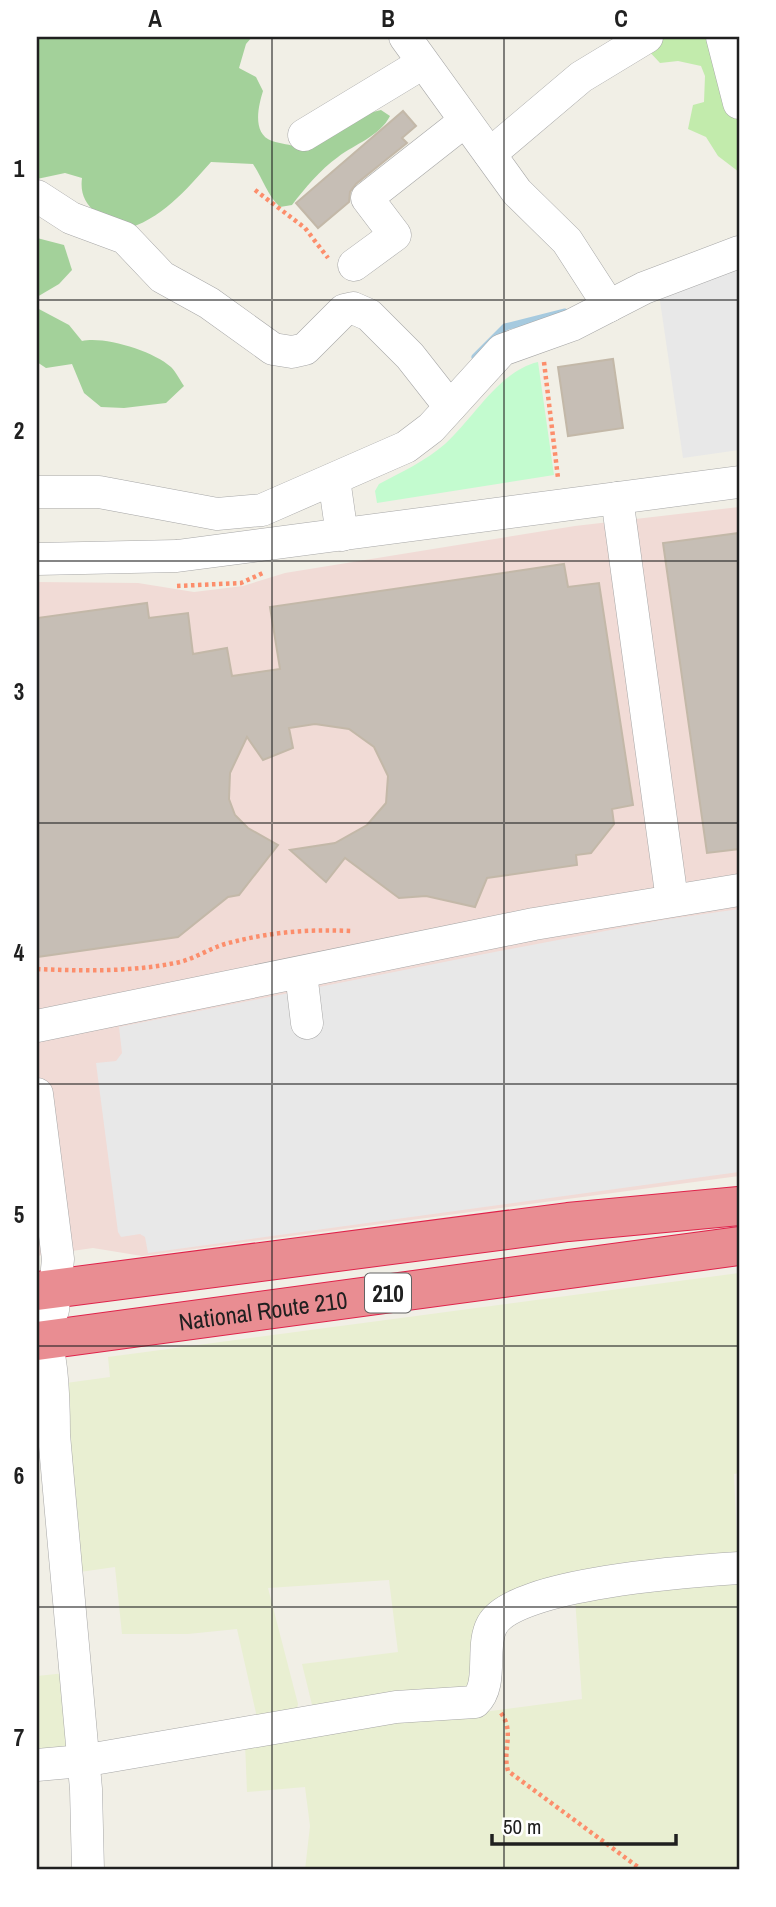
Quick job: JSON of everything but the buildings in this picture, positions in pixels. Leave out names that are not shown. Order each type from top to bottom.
[{"type":"highway","name":"National Route 210","points":[[43,1313],[568,1222],[739,1206]]},
{"type":"highway","name":"National Route 210","points":[[43,1313],[739,1246]]},
{"type":"street","points":[[405,37],[522,199],[567,241],[609,306]]},
{"type":"street","points":[[490,154],[587,73],[647,37]]},
{"type":"street","points":[[722,37],[739,103]]},
{"type":"street","points":[[304,135],[423,63]]},
{"type":"street","points":[[345,267],[395,235],[367,198],[465,121]]},
{"type":"street","points":[[37,196],[71,218],[125,239],[162,277],[209,303],[273,349],[292,352],[305,349],[344,310],[353,309],[369,315],[411,356],[450,407]]},
{"type":"street","points":[[37,492],[99,492],[217,514],[242,514],[262,510],[407,447],[431,428],[502,350],[584,320],[644,288],[739,252]]},
{"type":"street","points":[[334,479],[342,535]]},
{"type":"street","points":[[37,559],[144,559],[739,482]]},
{"type":"street","points":[[617,498],[671,893]]},
{"type":"street","points":[[37,1026],[534,924],[739,877]]},
{"type":"street","points":[[37,1009],[97,1000],[578,901],[739,890]]},
{"type":"street","points":[[301,972],[307,1023]]},
{"type":"street","points":[[37,1094],[58,1259],[43,1313],[88,1817],[88,1870]]},
{"type":"street","points":[[37,1765],[82,1761],[396,1707],[475,1702],[482,1692],[491,1626],[499,1617],[520,1605],[602,1581],[739,1568]]},
{"type":"path","points":[[255,190],[304,228],[345,267]]},
{"type":"path","points":[[543,355],[558,483]]},
{"type":"path","points":[[37,969],[132,970],[178,963],[223,945],[274,933],[314,929],[358,932]]},
{"type":"path","points":[[475,1702],[498,1711],[506,1720],[509,1730],[508,1771],[642,1870]]},
{"type":"shaded area","points":[[739,262],[739,450],[683,458],[659,294]]},
{"type":"shaded area","points":[[739,507],[739,1176],[142,1256],[93,1248],[37,1256],[37,582],[138,583],[194,592],[243,586],[285,573],[575,526]]},
{"type":"shaded area","points":[[739,909],[739,1172],[148,1253],[145,1237],[140,1234],[121,1237],[118,1232],[96,1063],[116,1061],[122,1053],[119,1027],[479,955],[663,920]]},
{"type":"green space","points":[[37,37],[252,37],[246,44],[239,68],[256,77],[263,91],[258,112],[261,132],[272,141],[299,148],[369,113],[381,110],[390,116],[374,134],[325,168],[292,205],[280,207],[268,192],[253,164],[211,162],[161,211],[123,230],[88,204],[84,197],[82,178],[65,173],[37,179]]},
{"type":"green space","points":[[658,37],[712,37],[739,117],[739,172],[718,156],[706,137],[688,129],[693,105],[704,102],[705,76],[701,66],[678,61],[660,63],[647,49]]},
{"type":"green space","points":[[37,238],[64,245],[72,270],[59,284],[37,297]]},
{"type":"green space","points":[[37,308],[69,325],[82,341],[116,343],[153,355],[171,367],[184,386],[166,403],[124,408],[101,407],[84,393],[72,364],[46,368],[37,362]]},
{"type":"green space","points":[[538,362],[554,475],[377,503],[375,491],[379,484],[438,450],[499,385],[524,367]]},
{"type":"green space","points":[[739,1273],[739,1473],[734,1474],[738,1562],[522,1593],[476,1682],[455,1697],[314,1713],[302,1664],[398,1652],[389,1580],[268,1588],[298,1704],[295,1716],[258,1722],[237,1629],[188,1634],[122,1634],[115,1567],[73,1573],[59,1433],[70,1414],[66,1383],[110,1377],[108,1357]]},
{"type":"green space","points":[[739,1580],[739,1870],[305,1870],[310,1826],[305,1787],[247,1792],[245,1743],[582,1699],[575,1598]]},
{"type":"green space","points":[[66,1673],[73,1749],[37,1751],[37,1676]]},
{"type":"waterway","points":[[475,357],[505,327],[565,312]]}]
